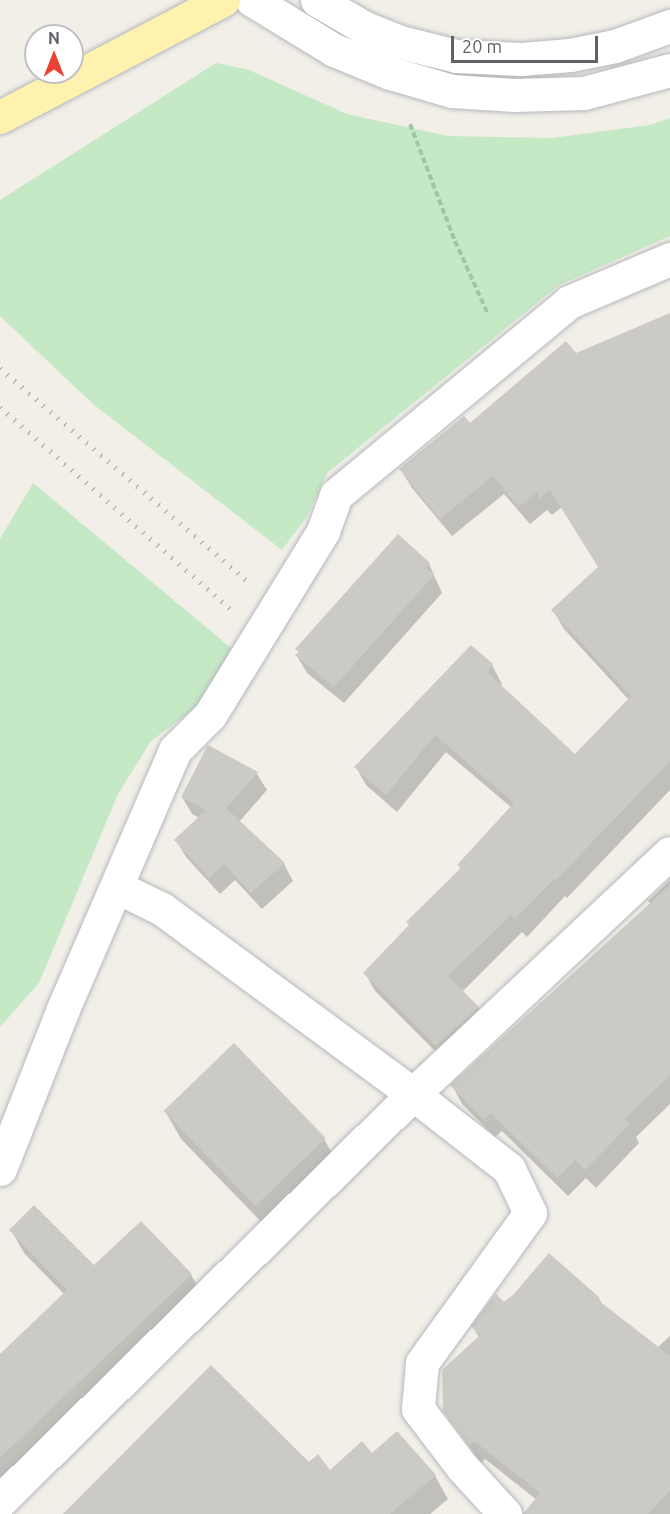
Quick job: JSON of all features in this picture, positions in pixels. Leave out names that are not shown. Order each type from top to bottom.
[{"type":"main road","points":[[0,117],[209,7]]},
{"type":"street","points":[[252,0],[334,50],[359,61],[452,91],[514,95],[584,93],[651,77],[670,70]]},
{"type":"street","points":[[316,0],[363,27],[400,42],[456,56],[521,59],[570,55],[615,46],[670,26]]},
{"type":"street","points":[[0,1169],[63,1009],[175,750],[210,716],[323,531],[336,495],[569,302],[670,259]]},
{"type":"street","points":[[0,1501],[412,1094],[670,853]]},
{"type":"street","points":[[117,887],[162,909],[412,1094],[509,1169],[530,1213],[422,1363],[418,1409],[462,1467],[505,1514]]},
{"type":"path","points":[[406,115],[455,241],[507,354]]},
{"type":"green space","points":[[216,63],[249,70],[347,114],[448,136],[551,138],[650,125],[670,118],[670,236],[559,285],[327,473],[306,518],[282,550],[93,404],[0,316],[0,200]]},
{"type":"green space","points":[[33,483],[231,648],[206,700],[151,741],[118,794],[39,983],[0,1027],[0,539]]},
{"type":"building","points":[[670,313],[670,761],[556,880],[554,879],[515,919],[511,915],[448,976],[479,1007],[436,1046],[363,973],[409,925],[406,922],[461,868],[457,865],[514,803],[435,735],[386,795],[354,767],[471,645],[493,664],[487,672],[575,754],[631,696],[551,610],[598,567],[550,490],[540,498],[536,492],[519,507],[493,476],[440,519],[399,469],[464,416],[470,423],[566,341],[576,353]]},
{"type":"building","points":[[398,534],[430,563],[426,568],[434,575],[334,687],[295,655],[299,652],[295,649]]},
{"type":"building","points":[[208,745],[258,772],[226,808],[285,863],[251,893],[224,864],[209,878],[174,840],[206,810],[181,797]]},
{"type":"building","points":[[670,885],[670,1075],[625,1119],[630,1124],[585,1170],[575,1160],[557,1178],[491,1113],[484,1120],[450,1085]]},
{"type":"building","points":[[234,1043],[326,1138],[255,1206],[164,1111]]},
{"type":"building","points":[[34,1205],[94,1265],[141,1221],[192,1274],[0,1458],[0,1354],[67,1290],[9,1230]]},
{"type":"building","points":[[549,1253],[600,1298],[598,1300],[670,1356],[670,1490],[648,1514],[523,1514],[540,1493],[474,1441],[469,1446],[443,1411],[442,1370],[480,1335],[471,1326],[496,1294],[504,1302],[513,1295]]},
{"type":"building","points":[[211,1365],[309,1462],[318,1454],[330,1470],[362,1441],[372,1453],[397,1431],[436,1475],[390,1514],[63,1514]]},
{"type":"railway","points":[[0,368],[251,584]]},
{"type":"railway","points":[[0,407],[231,609]]}]
